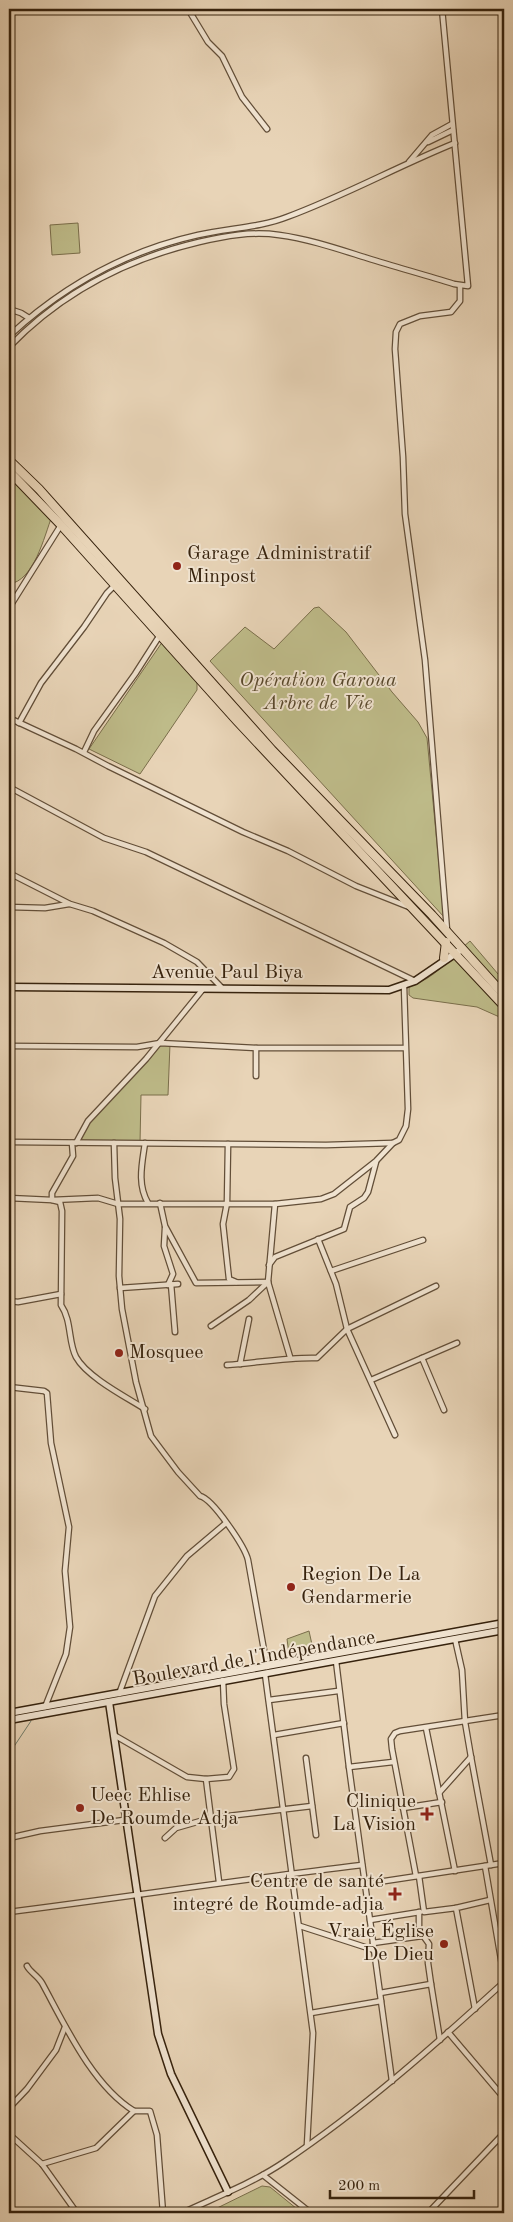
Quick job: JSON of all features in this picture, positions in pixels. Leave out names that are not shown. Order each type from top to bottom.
[{"type":"main road","points":[[9,460],[39,489],[272,750],[447,932],[458,949],[504,1006]]},
{"type":"main road","points":[[10,475],[61,525],[293,782],[446,942],[458,949],[504,995]]},
{"type":"main road","points":[[441,961],[446,942]]},
{"type":"main road","name":"Avenue Paul Biya","points":[[9,988],[389,990],[415,981],[458,949]]},
{"type":"main road","name":"Boulevard de l'Indépendance","points":[[9,1720],[108,1699],[119,1694],[266,1670],[504,1623]]},
{"type":"main road","name":"Boulevard de l'Indépendance","points":[[9,1713],[223,1680],[266,1670],[336,1661],[504,1630]]},
{"type":"main road","points":[[108,1699],[124,1820],[158,2034],[165,2058],[228,2192]]},
{"type":"street","points":[[188,9],[208,42],[218,50],[242,97],[267,129]]},
{"type":"street","points":[[9,346],[44,314],[96,280],[149,256],[208,240],[254,233],[277,234],[312,242],[460,286],[468,286],[442,9]]},
{"type":"street","points":[[406,164],[427,143],[432,135],[452,124]]},
{"type":"street","points":[[427,143],[453,130]]},
{"type":"street","points":[[9,336],[38,307],[80,281],[144,251],[198,235],[267,223],[288,217],[454,143]]},
{"type":"street","points":[[447,932],[425,660],[405,514],[404,457],[395,349],[396,332],[400,324],[420,316],[451,312],[460,301],[460,286]]},
{"type":"street","points":[[38,307],[44,314]]},
{"type":"street","points":[[9,309],[29,318]]},
{"type":"street","points":[[9,608],[61,525]]},
{"type":"street","points":[[19,723],[41,682],[84,627],[107,593],[115,585]]},
{"type":"street","points":[[84,752],[94,731],[160,635]]},
{"type":"street","points":[[9,718],[84,752],[108,766],[243,832],[288,851],[356,886],[415,909]]},
{"type":"street","points":[[9,787],[104,838],[146,852],[415,981]]},
{"type":"street","points":[[9,873],[70,904],[93,910],[170,947],[197,962],[222,988]]},
{"type":"street","points":[[9,907],[44,908],[70,904]]},
{"type":"street","points":[[9,1198],[52,1200],[98,1198],[118,1204],[275,1204],[328,1197],[376,1161],[393,1143],[403,1136],[406,1126],[404,986]]},
{"type":"street","points":[[52,1200],[54,1187],[73,1156],[74,1143],[88,1121],[160,1043],[203,989]]},
{"type":"street","points":[[9,1046],[137,1046],[160,1043],[256,1048],[405,1048]]},
{"type":"street","points":[[256,1048],[256,1076]]},
{"type":"street","points":[[9,1142],[326,1145],[393,1143]]},
{"type":"street","points":[[114,1143],[122,1309],[136,1382],[151,1436],[178,1472],[200,1496],[205,1497],[226,1523],[246,1554],[266,1670],[311,2013],[313,2043],[307,2145]]},
{"type":"street","points":[[145,1144],[141,1178],[148,1203]]},
{"type":"street","points":[[228,1144],[227,1203],[223,1224],[229,1278],[238,1283]]},
{"type":"street","points":[[269,1265],[275,1257],[346,1226],[350,1207],[364,1198],[368,1192],[376,1161]]},
{"type":"street","points":[[52,1200],[60,1202],[62,1211],[62,1305],[66,1312],[76,1358],[101,1382],[145,1409]]},
{"type":"street","points":[[160,1203],[165,1226],[196,1283],[268,1282]]},
{"type":"street","points":[[275,1204],[268,1282],[290,1358]]},
{"type":"street","points":[[165,1226],[164,1240],[173,1274],[170,1284],[175,1332]]},
{"type":"street","points":[[318,1239],[332,1271],[347,1329],[395,1435]]},
{"type":"street","points":[[332,1271],[423,1240]]},
{"type":"street","points":[[211,1326],[248,1300],[268,1282]]},
{"type":"street","points":[[120,1288],[178,1284]]},
{"type":"street","points":[[227,1365],[290,1358],[317,1358],[347,1329],[436,1286]]},
{"type":"street","points":[[9,1300],[18,1302],[61,1294]]},
{"type":"street","points":[[240,1364],[249,1319]]},
{"type":"street","points":[[371,1380],[457,1343]]},
{"type":"street","points":[[422,1358],[444,1410]]},
{"type":"street","points":[[9,1387],[44,1390],[47,1393],[51,1443],[69,1527],[65,1571],[70,1627],[68,1646],[45,1707]]},
{"type":"street","points":[[119,1694],[155,1596],[187,1556],[226,1523]]},
{"type":"street","points":[[455,1639],[462,1670],[465,1722],[492,1865]]},
{"type":"street","points":[[336,1661],[348,1767],[392,2082]]},
{"type":"street","points":[[114,1735],[187,1777],[206,1779],[229,1777],[233,1772],[223,1680]]},
{"type":"street","points":[[269,1700],[338,1691]]},
{"type":"street","points":[[440,2040],[428,1963],[429,1944],[418,1930],[422,1912],[417,1876],[393,1762],[391,1739],[395,1734],[504,1715]]},
{"type":"street","points":[[274,1735],[344,1723]]},
{"type":"street","points":[[426,1728],[456,1871]]},
{"type":"street","points":[[439,1793],[471,1757]]},
{"type":"street","points":[[306,1758],[316,1835]]},
{"type":"street","points":[[348,1767],[393,1762]]},
{"type":"street","points":[[206,1779],[219,1882]]},
{"type":"street","points":[[403,1808],[442,1802]]},
{"type":"street","points":[[165,1838],[176,1828],[211,1818],[312,1806]]},
{"type":"street","points":[[9,1838],[40,1831],[124,1820]]},
{"type":"street","points":[[365,1884],[504,1862]]},
{"type":"street","points":[[9,1912],[362,1864]]},
{"type":"street","points":[[485,1866],[504,1968],[504,1977]]},
{"type":"street","points":[[370,1920],[456,1908],[490,1900]]},
{"type":"street","points":[[456,1908],[475,2009]]},
{"type":"street","points":[[300,1926],[374,1950]]},
{"type":"street","points":[[373,1943],[422,1936]]},
{"type":"street","points":[[27,1966],[41,1981],[65,2027],[105,2088],[119,2102],[134,2111],[150,2111],[156,2135],[163,2213]]},
{"type":"street","points":[[182,2213],[263,2175],[307,2145],[392,2082],[504,1982]]},
{"type":"street","points":[[380,1993],[431,1984]]},
{"type":"street","points":[[311,2013],[381,2001]]},
{"type":"street","points":[[9,2108],[27,2089],[56,2050],[65,2027]]},
{"type":"street","points":[[448,2032],[504,2098]]},
{"type":"street","points":[[42,2164],[96,2148],[134,2111]]},
{"type":"street","points":[[428,2213],[504,2133]]},
{"type":"street","points":[[9,2134],[42,2164],[77,2213]]},
{"type":"street","points":[[263,2175],[310,2213]]},
{"type":"green space","points":[[78,223],[80,253],[52,255],[50,225]]},
{"type":"green space","points":[[12,479],[52,516],[37,557],[31,567],[18,581],[9,584],[9,484]]},
{"type":"green space","name":"Opération Garoua Arbre de Vie","points":[[319,607],[346,632],[392,692],[418,722],[427,738],[444,917],[210,661],[245,627],[274,649],[314,608]]},
{"type":"green space","points":[[165,638],[197,677],[197,690],[140,774],[89,749]]},
{"type":"green space","points":[[470,941],[504,981],[504,1019],[477,1007],[413,998],[409,995],[409,986],[419,983],[435,973]]},
{"type":"green space","points":[[160,1043],[170,1044],[168,1095],[141,1095],[140,1143],[76,1143],[80,1133]]},
{"type":"green space","points":[[309,1631],[313,1649],[289,1654],[287,1639]]},
{"type":"green space","points":[[262,2186],[270,2187],[302,2213],[207,2213]]},
{"type":"waterway","points":[[9,1754],[31,1721]]},
{"type":"place","name":"Garage Administratif Minpost","points":[[177,566]]},
{"type":"place","name":"Mosquee","points":[[119,1353]]},
{"type":"place","name":"Region De La Gendarmerie","points":[[291,1587]]},
{"type":"place","name":"Ueec Ehlise De Roumde Adja","points":[[80,1808]]},
{"type":"place","name":"Clinique La Vision","points":[[427,1814]]},
{"type":"place","name":"Centre de santé integré de Roumde-adjia","points":[[395,1894]]},
{"type":"place","name":"Vraie Église De Dieu","points":[[444,1944]]}]
